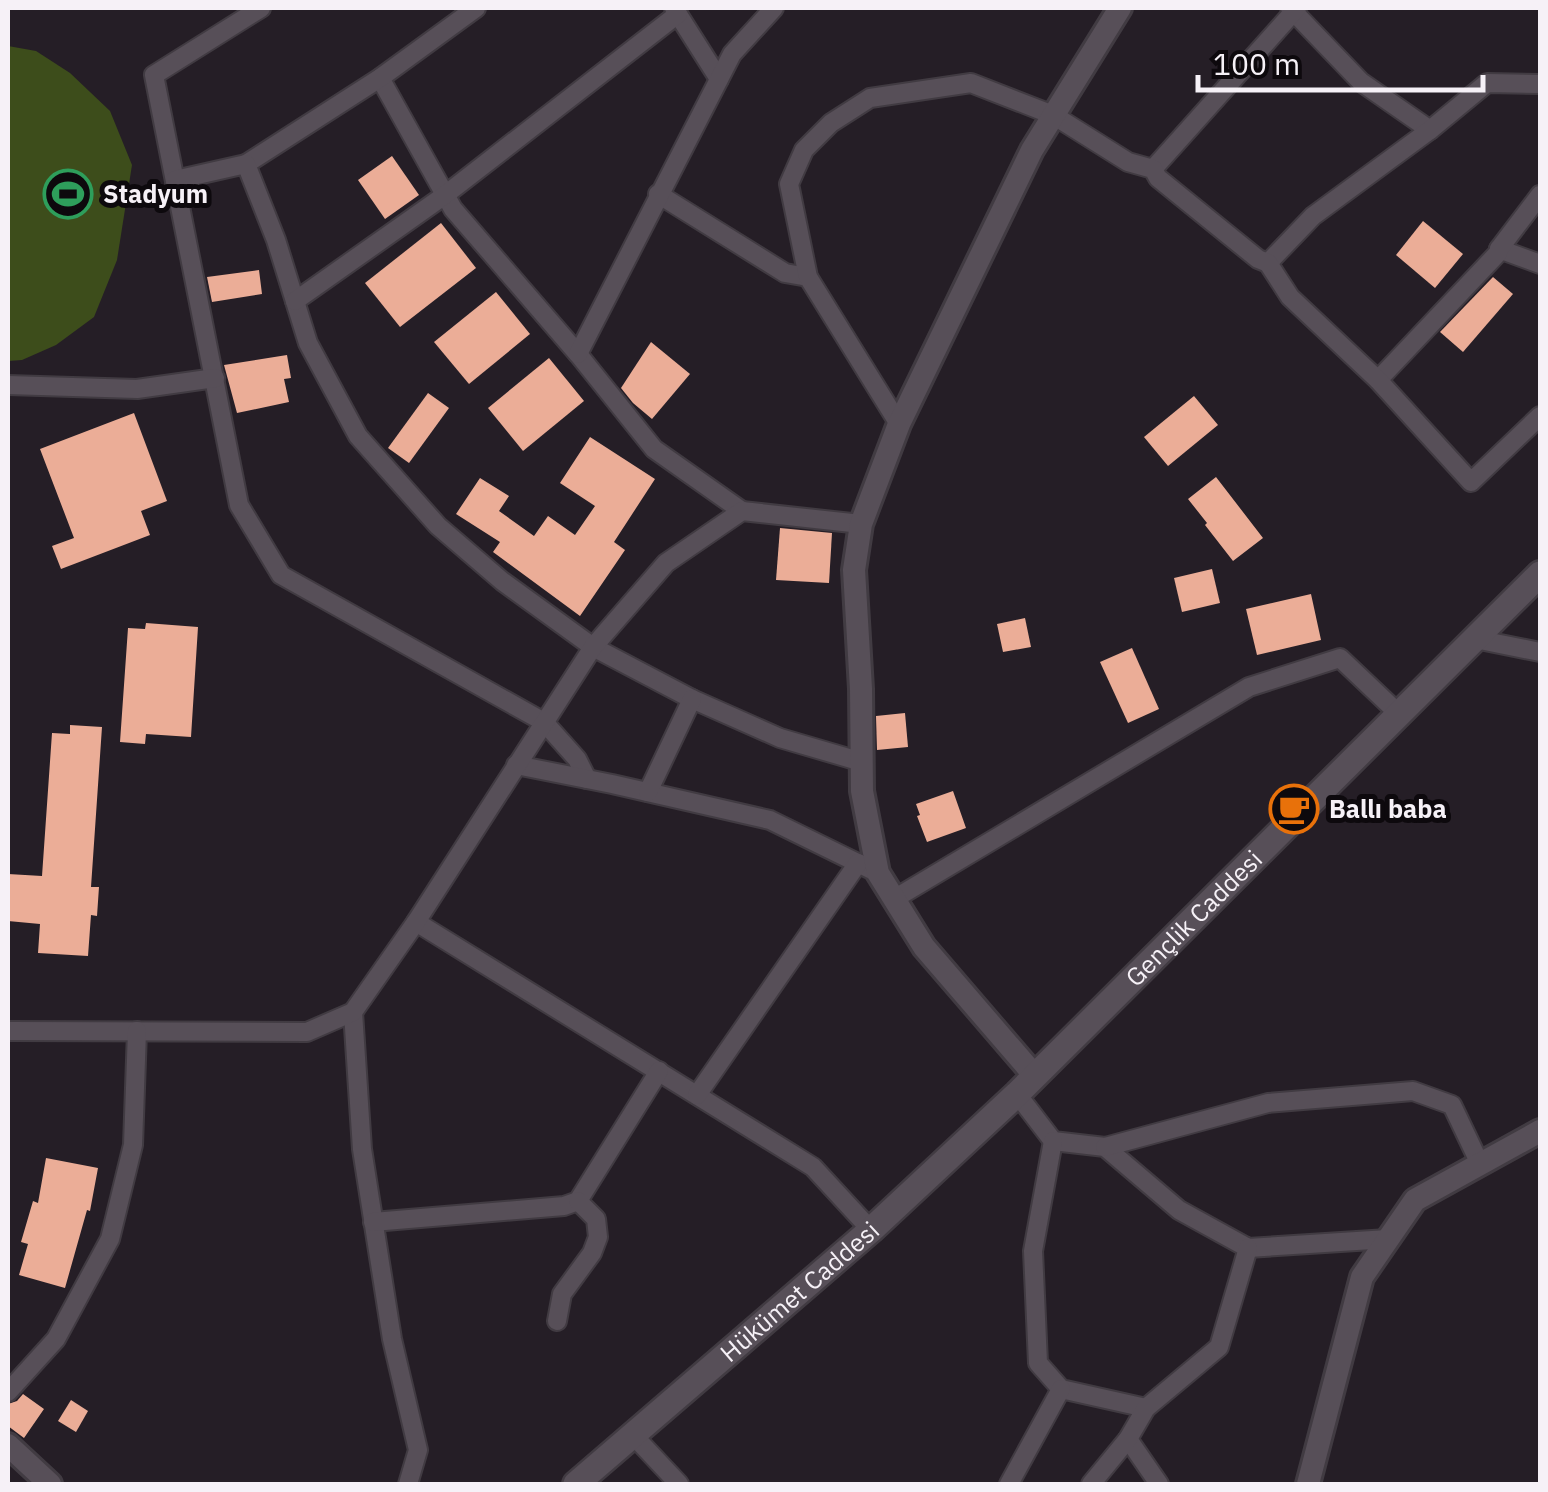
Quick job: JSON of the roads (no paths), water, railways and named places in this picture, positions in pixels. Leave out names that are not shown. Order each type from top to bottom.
[{"type":"main road","name":"Gençlik Caddesi","points":[[1026,1085],[1540,574]]},
{"type":"main road","name":"Hükümet Caddesi","points":[[576,1484],[872,1230],[1026,1085]]},
{"type":"street","points":[[260,8],[239,13],[154,76],[239,505],[281,575],[544,722],[577,758],[587,779]]},
{"type":"street","points":[[175,180],[246,164],[380,78],[476,8]]},
{"type":"street","points":[[578,354],[732,54],[774,8]]},
{"type":"street","points":[[697,1095],[868,868],[854,570],[861,524],[898,424],[1032,150],[1120,8]]},
{"type":"street","points":[[1153,169],[1294,9],[1361,82],[1430,130]]},
{"type":"street","points":[[296,302],[446,195],[676,10],[718,79]]},
{"type":"street","points":[[380,78],[453,209],[654,449],[742,510],[861,524]]},
{"type":"street","points":[[898,424],[808,276],[789,184],[804,150],[830,123],[870,98],[971,83],[1053,115],[1128,162],[1153,169],[1158,178],[1268,263],[1290,297],[1378,380],[1471,482],[1540,416]]},
{"type":"street","points":[[1268,263],[1313,216],[1487,83],[1540,84]]},
{"type":"street","points":[[246,164],[276,240],[308,344],[358,436],[438,526],[502,581],[593,647],[692,699],[780,738],[862,762]]},
{"type":"street","points":[[658,194],[785,274],[808,276]]},
{"type":"street","points":[[1378,380],[1486,266],[1540,195]]},
{"type":"street","points":[[1499,249],[1540,264]]},
{"type":"street","points":[[8,385],[137,388],[215,378]]},
{"type":"street","points":[[8,1031],[307,1032],[353,1012],[416,922],[593,647],[666,563],[742,510]]},
{"type":"street","points":[[1475,639],[1540,652]]},
{"type":"street","points":[[894,898],[1249,687],[1340,658],[1400,714]]},
{"type":"street","points":[[648,792],[692,699]]},
{"type":"street","points":[[516,765],[770,820],[868,868],[894,898],[924,947],[1026,1085],[1053,1141],[1033,1251],[1038,1363],[1061,1389],[1146,1408]]},
{"type":"street","points":[[416,922],[813,1167],[872,1230]]},
{"type":"street","points":[[353,1012],[362,1149],[392,1340],[418,1450],[408,1484]]},
{"type":"street","points":[[8,1392],[56,1339],[110,1239],[133,1145],[138,1031]]},
{"type":"street","points":[[373,1222],[564,1206],[578,1201],[659,1072]]},
{"type":"street","points":[[1053,1141],[1104,1146],[1268,1103],[1413,1091],[1452,1105],[1480,1164]]},
{"type":"street","points":[[1308,1484],[1362,1277],[1415,1200],[1480,1164],[1538,1139]]},
{"type":"street","points":[[1104,1146],[1180,1210],[1248,1248],[1388,1239]]},
{"type":"street","points":[[557,1322],[562,1294],[592,1253],[598,1237],[596,1218],[578,1201]]},
{"type":"street","points":[[1091,1484],[1128,1439],[1146,1408],[1219,1347],[1248,1248]]},
{"type":"street","points":[[1008,1484],[1061,1389]]},
{"type":"street","points":[[633,1435],[679,1484]]},
{"type":"street","points":[[1128,1439],[1160,1484]]},
{"type":"street","points":[[8,1444],[50,1484]]},
{"type":"place","name":"Stadyum","points":[[68,194]]},
{"type":"place","name":"Ballı baba","points":[[1294,809]]}]
